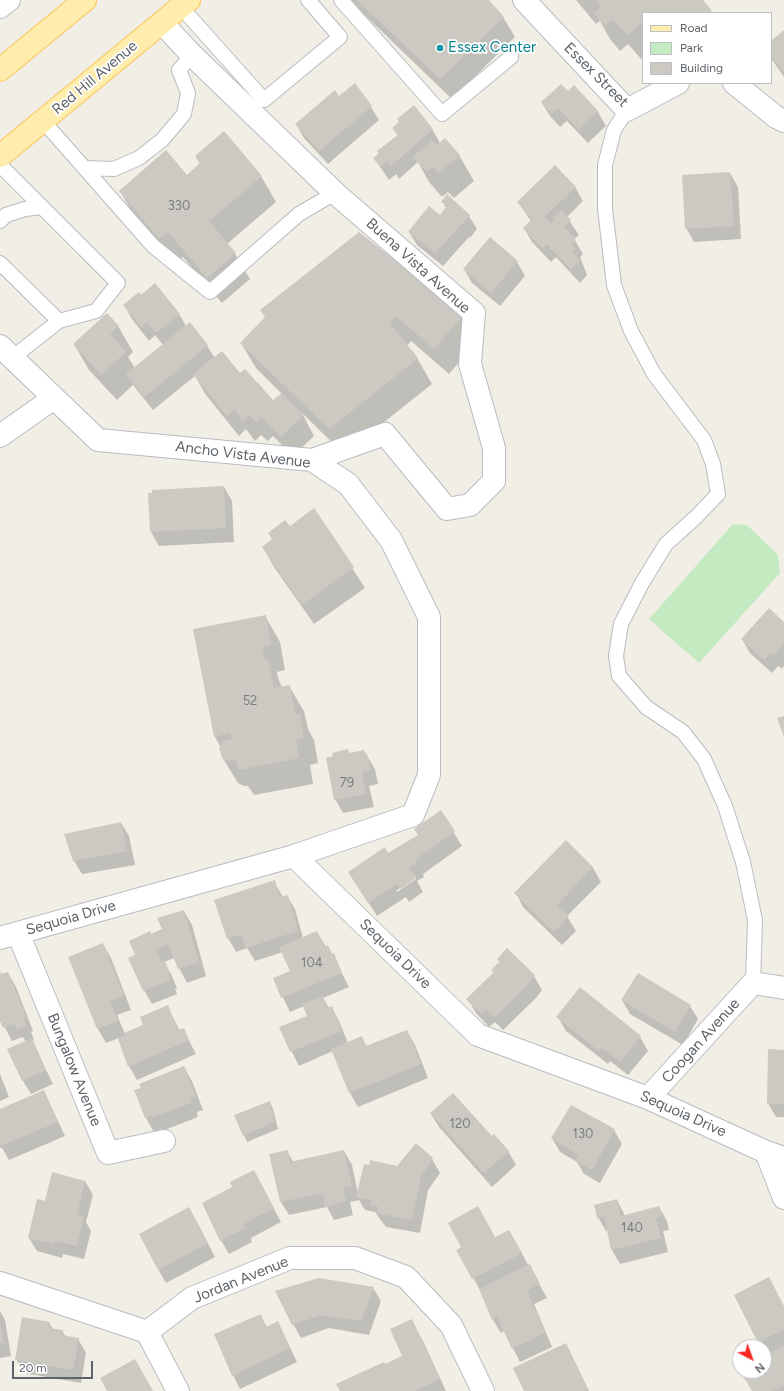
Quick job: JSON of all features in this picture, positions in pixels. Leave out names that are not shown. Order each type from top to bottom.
[{"type":"main road","points":[[0,70],[85,0]]},
{"type":"main road","name":"Red Hill Avenue","points":[[0,156],[185,3]]},
{"type":"street","points":[[0,7],[9,0]]},
{"type":"street","name":"Essex Street","points":[[524,0],[627,110],[676,84]]},
{"type":"street","name":"Buena Vista Avenue","points":[[162,23],[192,55],[335,193],[474,313],[470,364],[494,448],[494,481],[470,505],[448,509],[386,434],[312,460]]},
{"type":"street","points":[[735,84],[776,117],[784,121]]},
{"type":"street","name":"Ancho Vista Avenue","points":[[6,352],[98,440],[312,460],[348,484],[391,540],[429,617],[429,775],[413,815],[294,856]]},
{"type":"street","points":[[0,436],[54,398]]},
{"type":"street","name":"Sequoia Drive","points":[[9,935],[294,856],[478,1035],[648,1098],[775,1155]]},
{"type":"street","name":"Bungalow Avenue","points":[[9,935],[108,1153],[164,1141]]},
{"type":"street","points":[[753,983],[784,988]]},
{"type":"street","name":"Coogan Avenue","points":[[648,1098],[753,983]]},
{"type":"street","points":[[775,1155],[784,1198]]},
{"type":"street","name":"Jordan Avenue","points":[[147,1332],[192,1298],[290,1258],[355,1258],[406,1277],[451,1325],[482,1391]]},
{"type":"street","points":[[0,1283],[147,1332],[178,1391]]},
{"type":"lane","points":[[185,3],[264,100],[340,37],[308,0]]},
{"type":"lane","points":[[341,0],[442,114],[511,57]]},
{"type":"lane","points":[[85,168],[114,169],[139,158],[162,140],[184,114],[188,93],[179,70],[192,55]]},
{"type":"lane","points":[[627,110],[614,130],[605,165],[605,209],[614,285],[632,331],[654,374],[704,440],[713,464],[718,494],[696,517],[666,544],[621,624],[616,656],[619,676],[646,707],[683,732],[704,759],[725,806],[743,862],[755,920],[753,983]]},
{"type":"lane","points":[[43,121],[153,246],[210,292],[299,214],[335,193]]},
{"type":"lane","points":[[0,165],[118,283],[96,311],[59,321],[6,352]]},
{"type":"lane","points":[[0,221],[6,215],[25,209],[42,207]]},
{"type":"lane","points":[[0,263],[59,321]]},
{"type":"green space","points":[[733,524],[747,525],[778,555],[780,573],[699,663],[649,619]]},
{"type":"building","name":"Essex Center","points":[[357,0],[489,0],[504,17],[440,79]]},
{"type":"building","points":[[596,0],[703,0],[712,11],[642,12],[642,24],[641,23],[627,35],[613,19],[605,26],[594,13],[601,7]]},
{"type":"building","points":[[784,30],[784,72],[772,57],[772,40]]},
{"type":"building","points":[[355,83],[372,106],[319,151],[295,124],[335,90],[339,96]]},
{"type":"building","points":[[561,84],[568,91],[574,85],[598,111],[579,130],[558,108],[552,114],[541,102]]},
{"type":"building","points":[[414,105],[433,129],[391,166],[387,161],[380,167],[373,158],[379,154],[377,151],[398,135],[392,128],[399,122],[397,119]]},
{"type":"building","points":[[224,131],[262,176],[209,221],[236,253],[207,278],[168,232],[159,239],[119,191],[166,150],[187,175],[200,163],[195,156]]},
{"type":"building","points":[[445,138],[460,155],[439,173],[433,167],[427,172],[413,157],[432,140],[437,145]]},
{"type":"building","points":[[555,165],[576,187],[544,217],[551,224],[555,219],[553,217],[561,210],[571,220],[564,227],[576,240],[571,244],[576,249],[572,252],[580,261],[571,270],[547,244],[543,249],[523,228],[532,219],[517,202]]},
{"type":"building","points":[[730,172],[734,226],[685,229],[682,175]]},
{"type":"building","points":[[447,194],[470,215],[435,253],[408,232],[429,206],[440,215],[447,206],[441,202]]},
{"type":"building","points":[[359,232],[464,314],[434,349],[396,316],[390,323],[418,358],[329,429],[240,343],[265,317],[260,310]]},
{"type":"building","points":[[490,237],[518,261],[491,293],[463,269]]},
{"type":"building","points":[[155,283],[180,314],[176,318],[174,315],[171,318],[172,320],[156,333],[147,322],[141,327],[123,305],[139,292],[141,295]]},
{"type":"building","points":[[107,313],[119,326],[110,334],[126,352],[101,375],[73,344]]},
{"type":"building","points":[[190,322],[208,345],[144,397],[126,374]]},
{"type":"building","points":[[222,351],[240,373],[245,369],[273,400],[282,393],[303,415],[281,437],[261,416],[256,422],[249,415],[243,421],[234,409],[227,416],[193,374]]},
{"type":"building","points":[[224,486],[226,528],[150,532],[148,493],[152,493],[152,490]]},
{"type":"building","points":[[314,508],[354,567],[302,605],[262,547],[272,539],[268,533],[285,520],[290,526]]},
{"type":"building","points":[[769,608],[784,622],[784,644],[773,656],[770,653],[764,660],[741,639]]},
{"type":"building","points":[[266,615],[271,645],[263,647],[264,659],[268,659],[274,688],[290,685],[295,714],[300,714],[304,738],[296,740],[299,758],[238,770],[236,760],[229,761],[222,757],[219,748],[223,741],[232,739],[230,733],[214,737],[193,629]]},
{"type":"building","points":[[784,716],[784,737],[777,718]]},
{"type":"building","points":[[348,749],[349,753],[364,750],[365,755],[367,754],[371,770],[362,772],[366,794],[334,800],[326,758],[333,756],[332,753]]},
{"type":"building","points":[[441,810],[455,831],[415,860],[417,862],[409,868],[416,878],[401,889],[397,884],[368,903],[348,872],[385,847],[388,853],[418,835],[414,829]]},
{"type":"building","points":[[121,822],[127,851],[73,861],[64,834]]},
{"type":"building","points":[[566,840],[593,867],[557,905],[569,916],[554,932],[514,893]]},
{"type":"building","points":[[275,880],[280,897],[288,895],[298,931],[246,948],[241,934],[227,939],[214,900]]},
{"type":"building","points":[[184,910],[199,962],[178,969],[168,944],[156,949],[161,962],[165,961],[170,974],[168,975],[170,980],[143,991],[128,958],[135,955],[129,941],[150,931],[151,934],[162,929],[157,918]]},
{"type":"building","points":[[317,931],[324,947],[328,945],[332,954],[334,953],[342,973],[281,998],[273,978],[290,971],[279,947]]},
{"type":"building","points":[[103,943],[124,996],[110,1001],[118,1021],[97,1029],[68,957]]},
{"type":"building","points":[[507,948],[535,975],[495,1017],[486,1009],[481,1014],[466,999],[494,972],[491,970],[500,961],[497,959]]},
{"type":"building","points":[[0,970],[1,974],[8,972],[26,1017],[24,1018],[27,1026],[17,1030],[15,1023],[3,1028],[0,1021]]},
{"type":"building","points":[[638,973],[691,1005],[675,1032],[621,1000]]},
{"type":"building","points":[[580,987],[641,1036],[620,1062],[602,1048],[599,1051],[556,1017]]},
{"type":"building","points":[[323,996],[327,1008],[332,1006],[342,1031],[290,1052],[279,1027],[307,1016],[302,1004]]},
{"type":"building","points":[[168,1005],[178,1030],[184,1028],[189,1040],[128,1067],[118,1039],[125,1035],[124,1033],[143,1025],[140,1017]]},
{"type":"building","points":[[407,1030],[421,1064],[349,1093],[331,1049],[362,1036],[366,1046]]},
{"type":"building","points":[[32,1038],[46,1070],[22,1081],[7,1049]]},
{"type":"building","points":[[768,1049],[784,1050],[784,1104],[767,1104]]},
{"type":"building","points":[[184,1066],[196,1096],[190,1098],[191,1103],[153,1117],[152,1115],[145,1118],[134,1090],[141,1088],[139,1084]]},
{"type":"building","points":[[44,1090],[58,1122],[0,1146],[0,1109]]},
{"type":"building","points":[[453,1093],[492,1136],[494,1134],[509,1151],[484,1173],[430,1113]]},
{"type":"building","points":[[270,1101],[274,1122],[243,1136],[234,1115]]},
{"type":"building","points":[[571,1105],[615,1129],[592,1170],[575,1160],[578,1155],[551,1138]]},
{"type":"building","points":[[416,1143],[433,1158],[421,1176],[412,1220],[377,1213],[379,1207],[370,1205],[371,1200],[356,1197],[364,1164],[369,1165],[370,1160],[397,1166]]},
{"type":"building","points":[[288,1150],[290,1162],[344,1150],[352,1186],[343,1188],[346,1201],[325,1207],[323,1193],[280,1202],[269,1154]]},
{"type":"building","points":[[254,1170],[274,1208],[244,1224],[245,1228],[220,1241],[202,1203],[232,1187],[230,1182]]},
{"type":"building","points":[[52,1172],[85,1181],[77,1215],[84,1216],[77,1246],[55,1241],[54,1244],[28,1238],[37,1199],[45,1201]]},
{"type":"building","points":[[617,1199],[621,1216],[659,1206],[662,1216],[656,1218],[661,1238],[611,1250],[604,1216],[597,1218],[594,1205]]},
{"type":"building","points":[[478,1206],[495,1237],[509,1230],[522,1253],[472,1279],[456,1250],[461,1247],[448,1223]]},
{"type":"building","points":[[189,1207],[208,1243],[158,1270],[139,1234]]},
{"type":"building","points":[[530,1264],[540,1284],[527,1290],[545,1333],[512,1349],[497,1317],[492,1320],[479,1289]]},
{"type":"building","points":[[769,1277],[784,1306],[784,1329],[765,1339],[756,1339],[734,1295]]},
{"type":"building","points":[[319,1278],[374,1287],[361,1321],[321,1315],[292,1325],[275,1291]]},
{"type":"building","points":[[261,1314],[266,1327],[278,1321],[290,1348],[232,1376],[214,1334]]},
{"type":"building","points":[[22,1317],[50,1322],[49,1328],[63,1330],[62,1335],[79,1338],[73,1370],[15,1360]]},
{"type":"building","points":[[412,1319],[440,1379],[414,1391],[340,1391],[336,1384],[384,1362],[385,1364],[402,1356],[390,1329]]},
{"type":"building","points":[[0,1323],[4,1343],[0,1343]]},
{"type":"building","points":[[566,1343],[588,1389],[584,1391],[524,1391],[513,1368]]},
{"type":"building","points":[[784,1345],[784,1385],[773,1391],[752,1391],[745,1379],[772,1379],[772,1352]]},
{"type":"building","points":[[135,1359],[153,1391],[107,1391],[100,1378]]},
{"type":"place","name":"Essex Center","points":[[440,48]]}]
